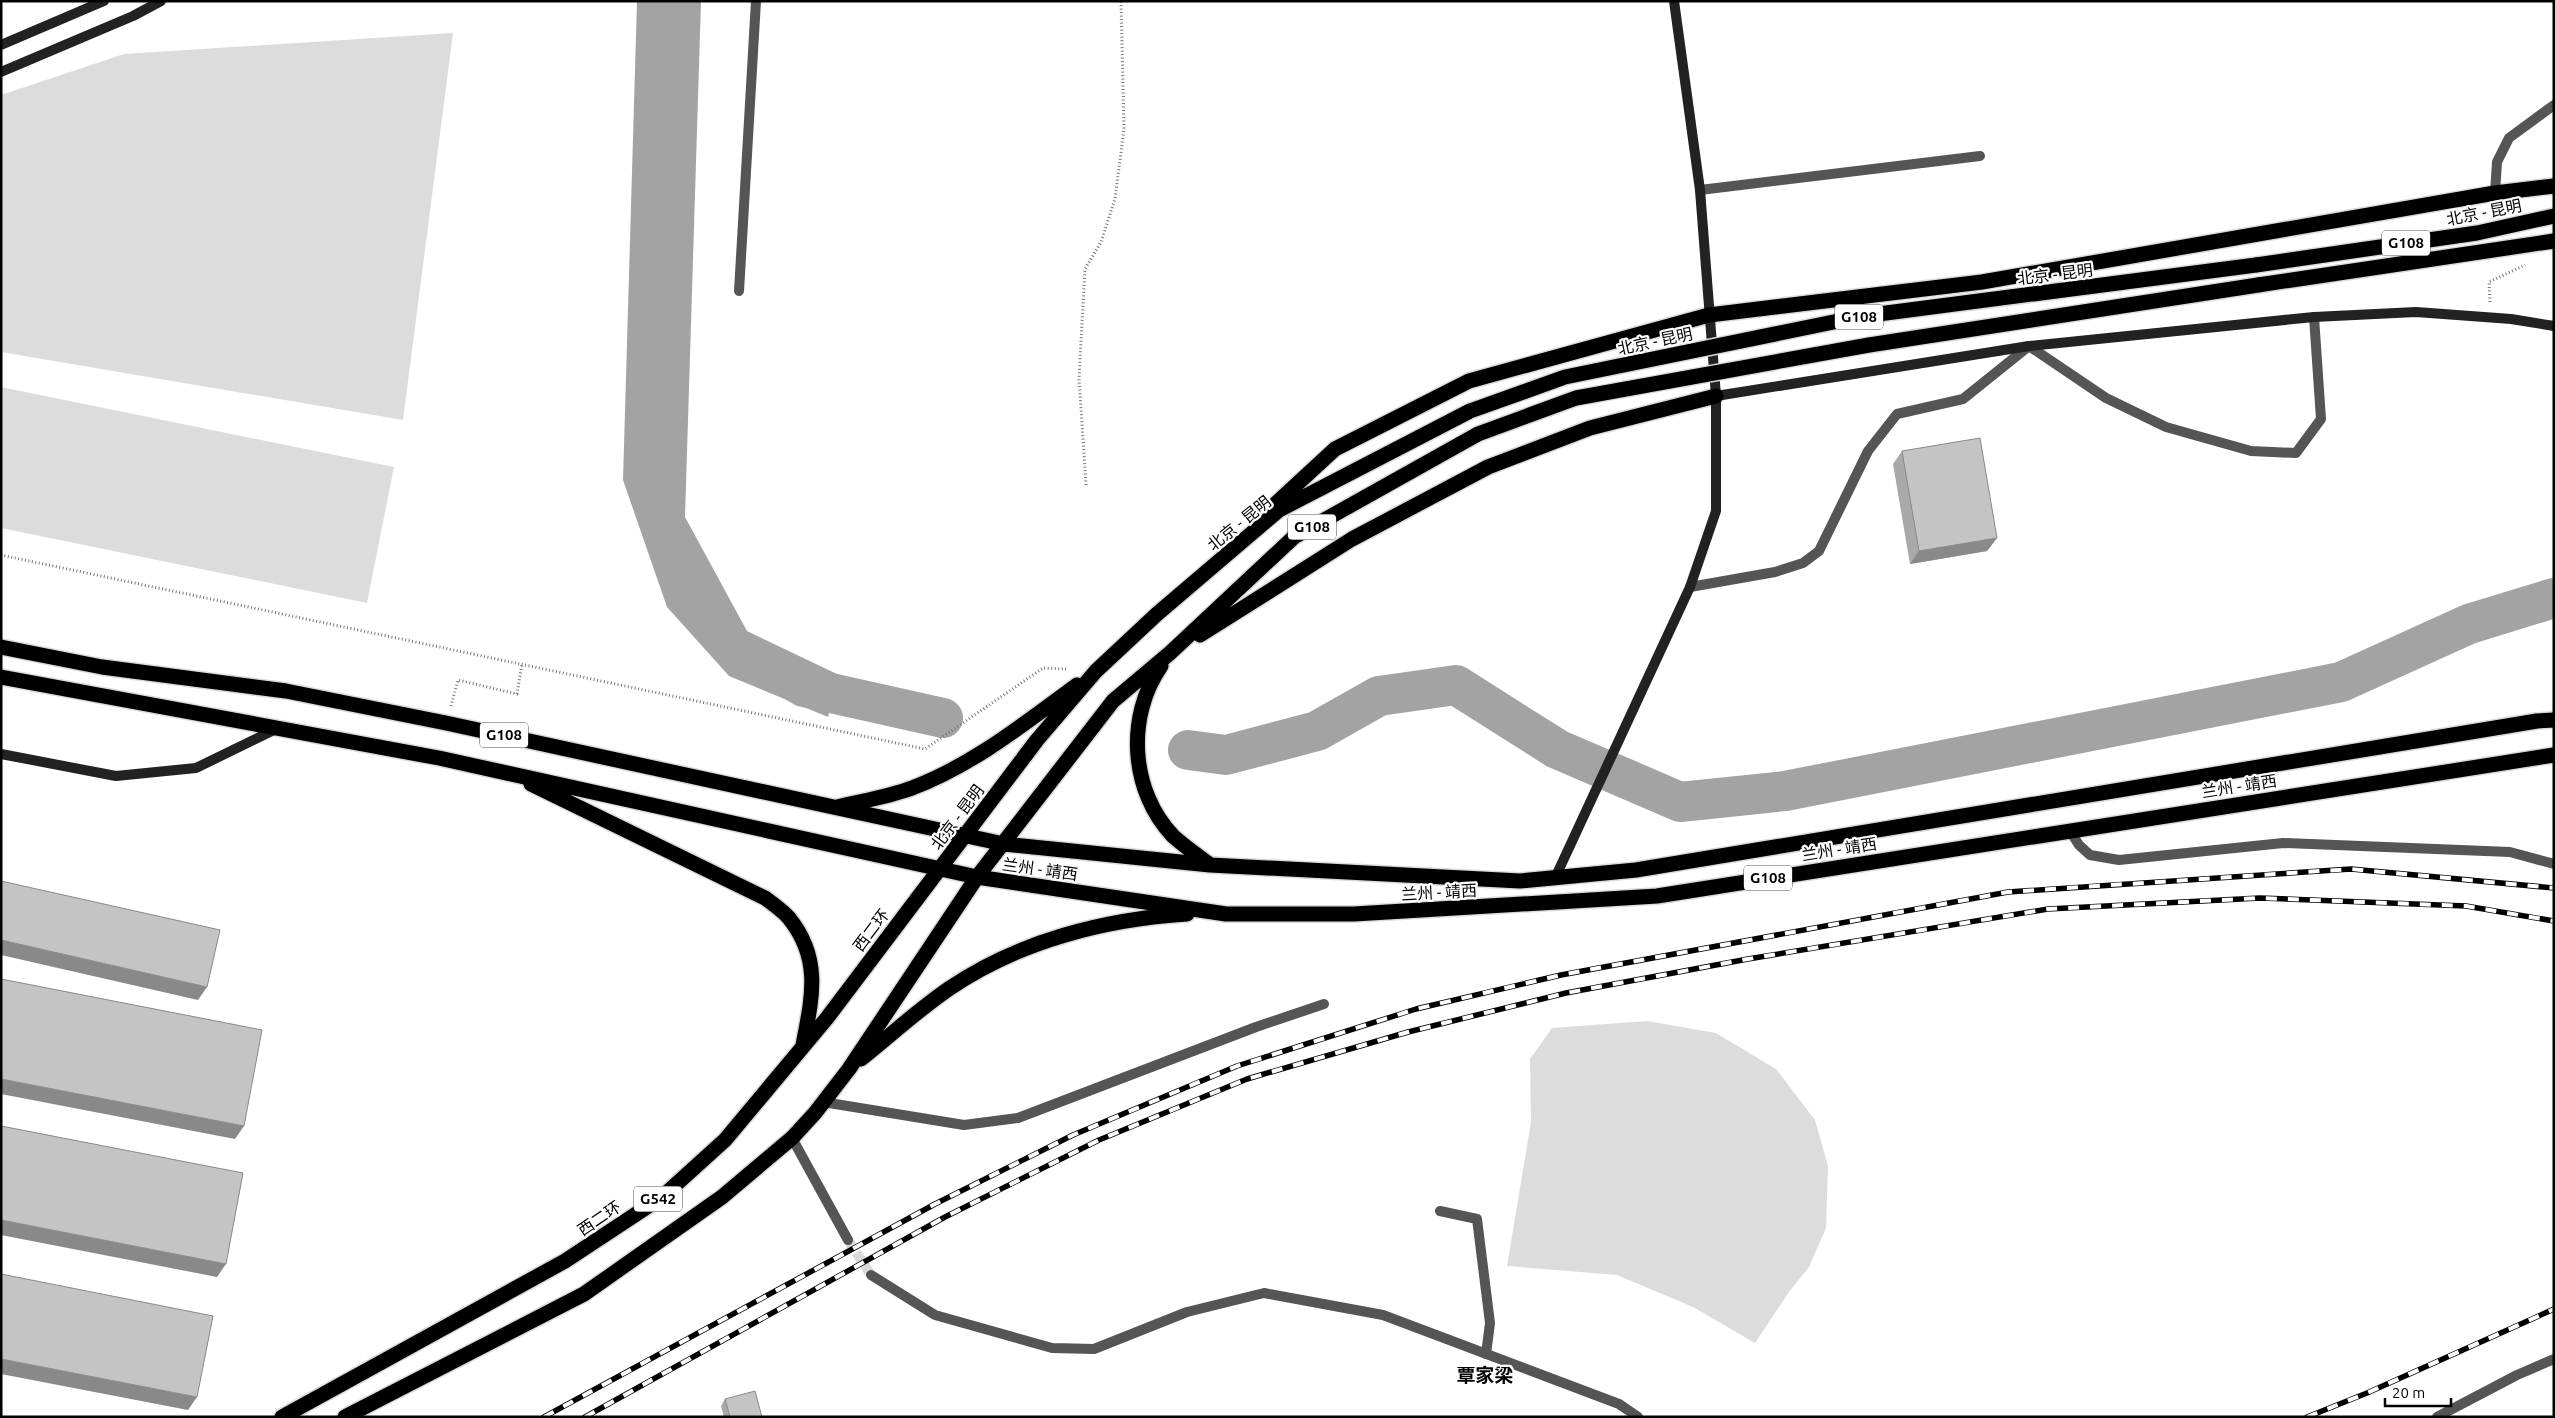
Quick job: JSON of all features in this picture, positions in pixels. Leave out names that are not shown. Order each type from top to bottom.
[{"type":"highway","points":[[1157,614],[1335,449],[1468,381],[1708,315],[1982,282],[2495,194],[2554,186]]},
{"type":"highway","name":"北京 - 昆明","points":[[940,869],[1037,740],[1096,671],[1157,614],[1279,510],[1470,411],[1565,378],[1862,316],[2256,265],[2477,233],[2554,216]]},
{"type":"highway","name":"G108","points":[[1,678],[439,758],[977,878],[1113,701],[1170,653],[1294,537],[1478,434],[1576,398],[1869,345],[2554,241]]},
{"type":"highway","points":[[1210,865],[1174,836],[1163,822],[1153,808],[1141,775],[1137,739],[1139,720],[1150,684],[1170,653],[1352,539],[1488,467],[1590,428],[1716,396]]},
{"type":"highway","name":"G108","points":[[1,647],[102,667],[286,690],[446,722],[1004,844]]},
{"type":"highway","points":[[833,808],[911,788],[949,771],[996,743],[1096,671]]},
{"type":"highway","name":"兰州 - 靖西","points":[[1004,844],[1210,865],[1520,880],[1555,878],[1636,870],[2537,721],[2554,720]]},
{"type":"highway","name":"兰州 - 靖西","points":[[977,878],[1226,914],[1354,914],[1657,896],[2554,755]]},
{"type":"highway","points":[[510,774],[765,898],[788,918],[806,945],[814,979],[803,1046]]},
{"type":"highway","name":"西二环","points":[[282,1417],[565,1261],[662,1197],[725,1140],[803,1046],[940,869]]},
{"type":"highway","name":"G542","points":[[345,1417],[584,1294],[722,1197],[792,1138],[848,1069],[977,878]]},
{"type":"highway","points":[[848,1069],[950,988],[977,972],[1031,947],[1069,934],[1146,917],[1226,914]]},
{"type":"street","points":[[1,45],[104,1]]},
{"type":"street","points":[[1,72],[133,16],[162,1]]},
{"type":"street","points":[[739,291],[756,1]]},
{"type":"street","points":[[1555,878],[1690,587],[1716,511],[1716,396],[1708,315],[1700,190],[1674,1]]},
{"type":"street","points":[[2495,194],[2497,162],[2509,138],[2554,105]]},
{"type":"street","points":[[1700,190],[1980,156]]},
{"type":"street","points":[[1716,396],[2029,346],[2314,317],[2416,312],[2490,317],[2554,326]]},
{"type":"street","points":[[2029,346],[2106,398],[2166,427],[2251,451],[2296,453],[2321,419],[2314,317]]},
{"type":"street","points":[[1690,587],[1775,572],[1804,563],[1819,551],[1868,451],[1897,414],[1963,399],[2029,346]]},
{"type":"street","points":[[1,754],[116,776],[196,768],[276,729]]},
{"type":"street","points":[[2070,831],[2079,845],[2090,855],[2118,860],[2283,843],[2510,852],[2554,864]]},
{"type":"street","points":[[823,1102],[964,1125],[1018,1118],[1256,1026],[1324,1004]]},
{"type":"street","points":[[792,1138],[848,1240]]},
{"type":"street","points":[[1440,1211],[1476,1220],[1490,1323],[1486,1354]]},
{"type":"street","points":[[871,1275],[936,1315],[1052,1348],[1094,1349],[1187,1312],[1264,1292],[1383,1316],[1619,1404],[1638,1417]]},
{"type":"street","points":[[2443,1415],[2517,1375],[2554,1358]]},
{"type":"path","points":[[1086,485],[1078,378],[1084,269],[1101,242],[1115,199],[1124,129],[1121,1]]},
{"type":"path","points":[[2490,317],[2490,282],[2534,261]]},
{"type":"path","points":[[1,555],[925,749],[1043,668],[1096,671]]},
{"type":"path","points":[[446,722],[458,680],[517,694],[522,664]]},
{"type":"shaded area","points":[[637,1],[701,1],[685,517],[747,631],[839,675],[828,717],[729,676],[667,607],[623,480]]},
{"type":"shaded area","points":[[453,33],[403,420],[1,352],[1,95],[124,54]]},
{"type":"shaded area","points":[[1,387],[394,467],[367,603],[1,528]]},
{"type":"shaded area","points":[[1647,1021],[1716,1033],[1776,1069],[1815,1120],[1828,1166],[1826,1228],[1809,1267],[1789,1292],[1755,1343],[1693,1307],[1617,1275],[1507,1266],[1531,1122],[1530,1059],[1552,1028]]},
{"type":"building","points":[[1980,438],[1997,538],[1919,551],[1902,451]]},
{"type":"building","points":[[1,881],[220,930],[207,987],[1,940]]},
{"type":"building","points":[[1,979],[262,1030],[244,1126],[1,1079]]},
{"type":"building","points":[[1,1126],[243,1173],[226,1264],[1,1220]]},
{"type":"building","points":[[1,1274],[213,1316],[197,1397],[1,1359]]},
{"type":"building","points":[[755,1391],[762,1417],[730,1417],[725,1399]]},
{"type":"waterway","points":[[1188,750],[1226,755],[1317,731],[1379,696],[1456,685],[1557,749],[1680,802],[1785,791],[2341,682],[2469,624],[2554,598]]},
{"type":"waterway","points":[[784,675],[804,687],[943,718]]},
{"type":"tunnel","points":[[848,1240],[871,1275]]},
{"type":"railway","points":[[544,1417],[935,1204],[1073,1135],[1237,1066],[1416,1009],[1561,975],[2008,892],[2351,869],[2554,888]]},
{"type":"railway","points":[[585,1417],[945,1217],[1099,1140],[1247,1079],[1408,1032],[1566,993],[1748,959],[2048,909],[2260,898],[2466,906],[2554,921]]},
{"type":"railway","points":[[2307,1417],[2367,1393],[2554,1309]]},
{"type":"district","name":"覃家梁","points":[[1485,1375]]}]
